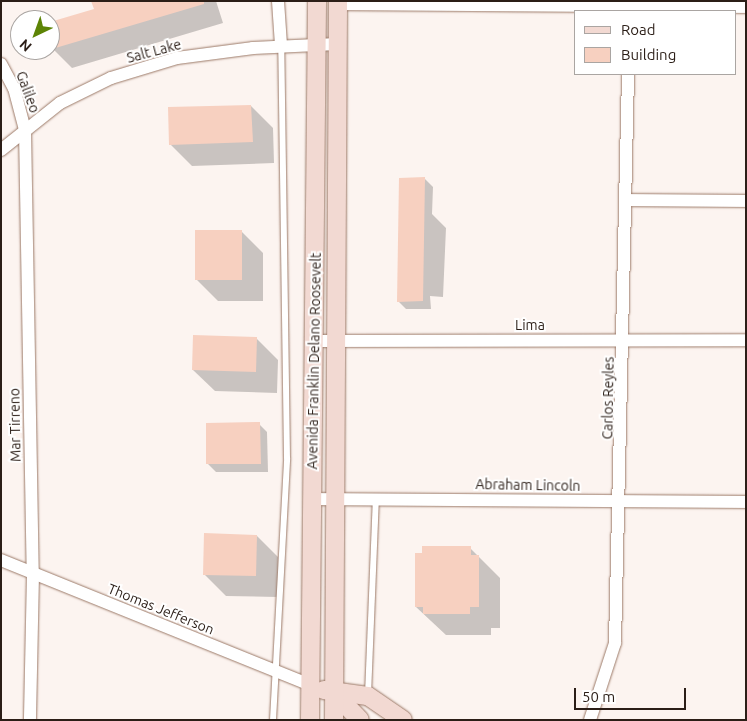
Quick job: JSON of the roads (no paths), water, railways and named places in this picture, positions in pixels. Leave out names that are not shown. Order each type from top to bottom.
[{"type":"main road","name":"Avenida Franklin Delano Roosevelt","points":[[310,720],[311,499],[315,341],[316,1]]},
{"type":"main road","name":"Avenida Franklin Delano Roosevelt","points":[[334,720],[334,341],[338,3]]},
{"type":"main road","points":[[310,685],[334,693],[368,696],[403,720]]},
{"type":"main road","points":[[334,693],[360,720]]},
{"type":"street","points":[[278,1],[281,45]]},
{"type":"street","points":[[338,3],[746,7]]},
{"type":"street","name":"Salt Lake","points":[[1,150],[60,103],[111,78],[177,58],[281,45],[337,44]]},
{"type":"street","name":"Galileo","points":[[1,64],[14,88],[25,130]]},
{"type":"street","name":"Carlos Reyles","points":[[590,720],[614,643],[624,340],[628,75]]},
{"type":"street","name":"Mar Tirreno","points":[[25,130],[33,574],[30,720]]},
{"type":"street","points":[[626,200],[746,201]]},
{"type":"street","name":"Lima","points":[[315,341],[746,340]]},
{"type":"street","name":"Abraham Lincoln","points":[[311,499],[746,502]]},
{"type":"street","name":"Thomas Jefferson","points":[[1,560],[310,685]]},
{"type":"lane","name":"Avenida Franklin Delano Roosevelt","points":[[272,720],[272,670],[287,458],[281,45]]},
{"type":"lane","points":[[368,696],[376,498]]}]
